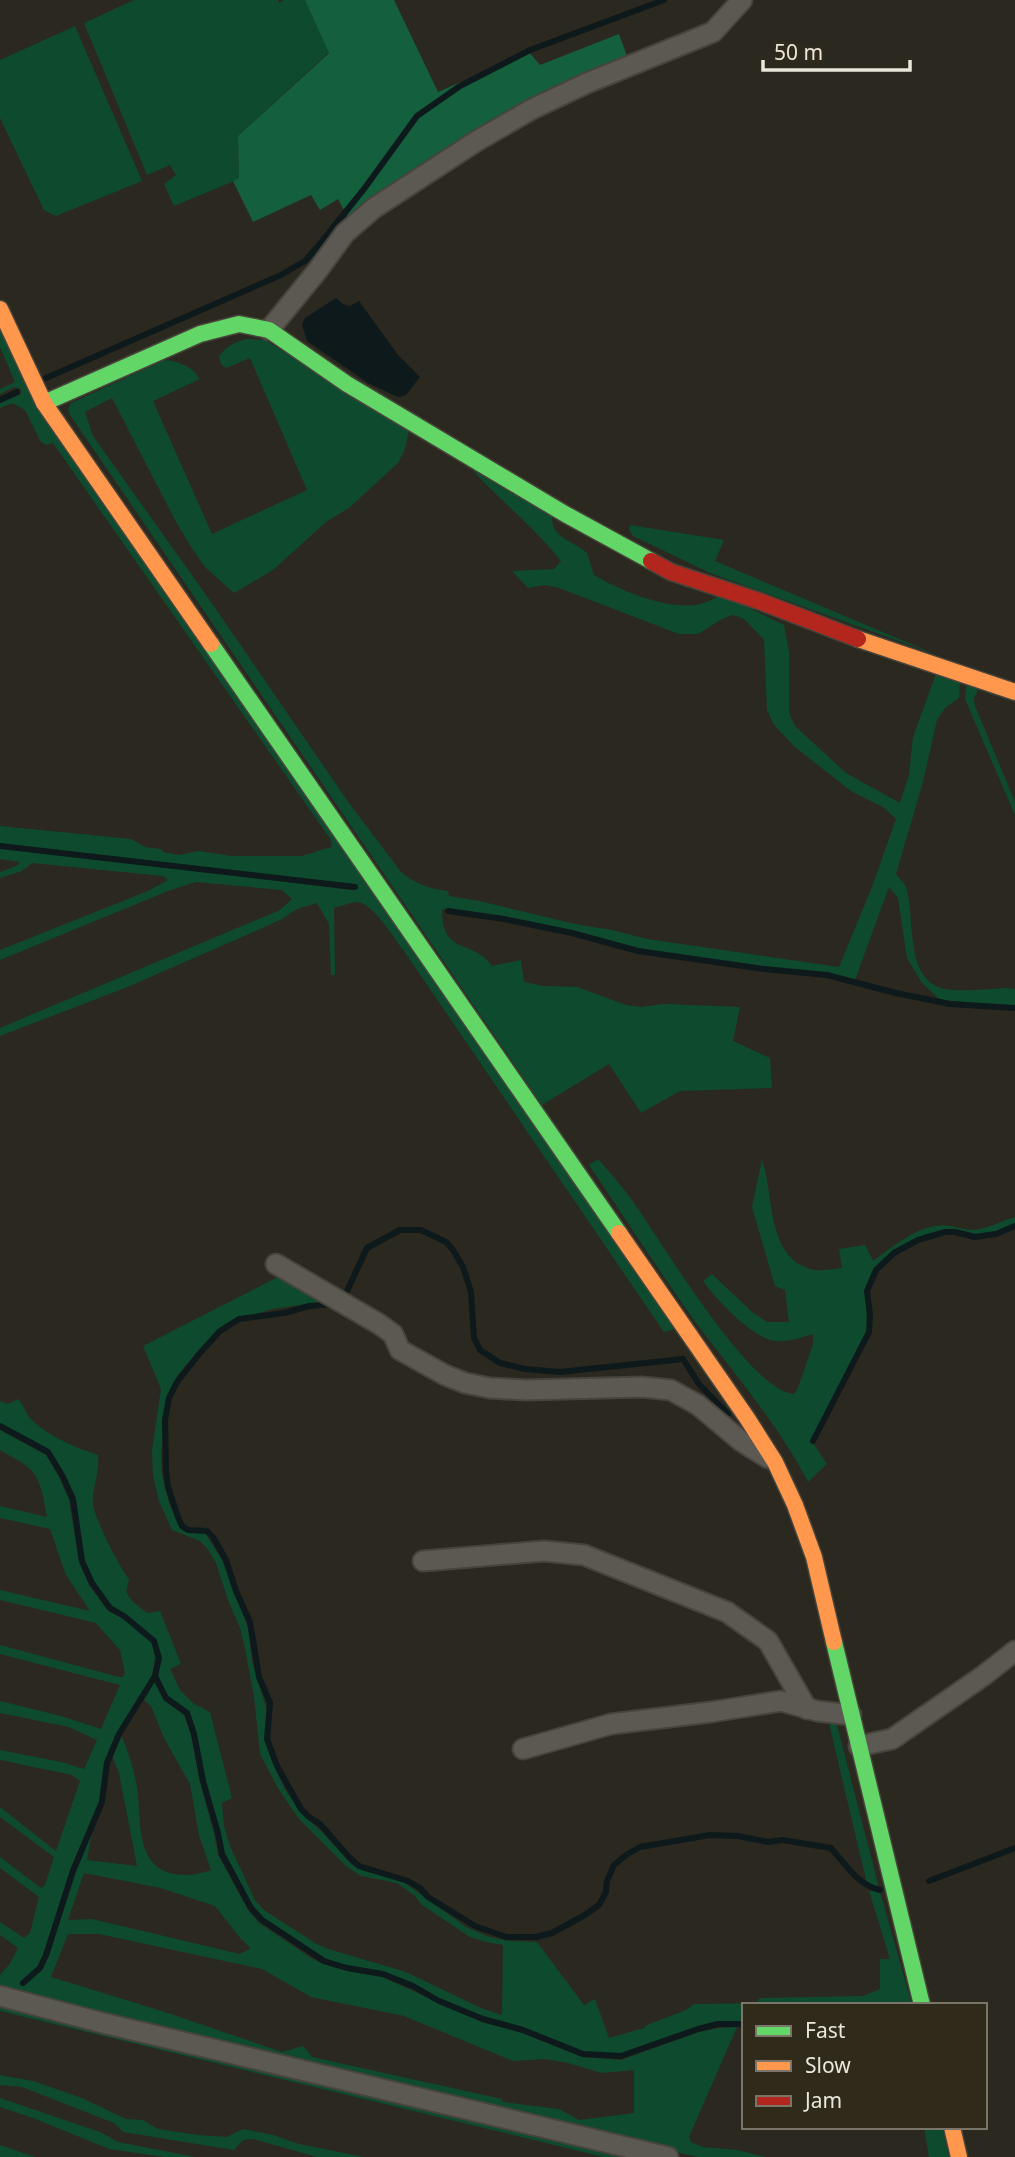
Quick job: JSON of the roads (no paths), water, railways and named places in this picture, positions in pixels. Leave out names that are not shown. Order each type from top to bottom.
[{"type":"street","points":[[269,330],[345,233],[374,208],[531,109],[587,83],[713,32],[742,0]]},
{"type":"street","points":[[0,309],[44,403],[568,1162],[689,1332],[775,1462],[795,1505],[814,1558],[922,2003]]},
{"type":"street","points":[[44,403],[201,334],[239,324],[269,330],[347,384],[565,514],[671,572],[759,601],[886,650],[1015,692]]},
{"type":"street","points":[[276,1264],[379,1324],[393,1334],[400,1350],[445,1375],[478,1385],[514,1389],[642,1387],[671,1390],[698,1405],[741,1440],[775,1462]]},
{"type":"street","points":[[423,1562],[544,1550],[584,1555],[727,1612],[768,1642],[807,1709]]},
{"type":"street","points":[[859,1746],[892,1739],[984,1676],[1015,1651]]},
{"type":"street","points":[[523,1749],[611,1724],[780,1701],[817,1712],[851,1715]]},
{"type":"street","points":[[0,1996],[103,2023],[668,2157]]},
{"type":"street","points":[[952,2129],[959,2157]]},
{"type":"waterway","points":[[46,378],[281,275],[305,261],[364,189],[417,116],[460,86],[530,50],[664,0]]},
{"type":"waterway","points":[[0,400],[17,392]]},
{"type":"waterway","points":[[0,846],[355,887]]},
{"type":"waterway","points":[[448,911],[572,933],[638,951],[827,975],[950,1004],[1015,1008]]},
{"type":"waterway","points":[[813,1441],[869,1332],[867,1291],[876,1270],[894,1253],[918,1240],[945,1232],[975,1237],[996,1234],[1015,1226]]},
{"type":"waterway","points":[[347,1291],[367,1248],[400,1230],[421,1230],[446,1242],[453,1250],[463,1267],[471,1292],[474,1338],[480,1350],[500,1363],[525,1369],[560,1372],[683,1359],[699,1384],[728,1414]]},
{"type":"waterway","points":[[334,1304],[239,1319],[220,1331],[177,1382],[169,1398],[165,1420],[168,1487],[178,1517],[182,1526],[188,1530],[207,1531],[226,1560],[250,1622],[259,1677],[270,1703],[267,1739],[277,1766],[301,1809],[320,1824],[359,1866],[408,1881],[428,1897],[475,1926],[506,1937],[536,1937],[552,1933],[585,1915],[599,1905],[614,1865],[640,1847],[710,1835],[738,1836],[768,1842],[782,1840],[831,1848],[859,1879],[880,1890]]},
{"type":"waterway","points":[[0,1426],[48,1452],[73,1499],[82,1561],[92,1583],[110,1608],[154,1641],[159,1658],[155,1676],[166,1698],[187,1713],[194,1734],[222,1854],[251,1908],[262,1920],[324,1961],[383,1974],[483,2019],[523,2030],[583,2054],[621,2056],[698,2029],[718,2024],[742,2024]]},
{"type":"waterway","points":[[23,1983],[40,1968],[46,1955],[73,1871],[102,1802],[107,1763],[119,1734],[155,1676]]},
{"type":"waterway","points":[[929,1881],[1015,1848]]}]
